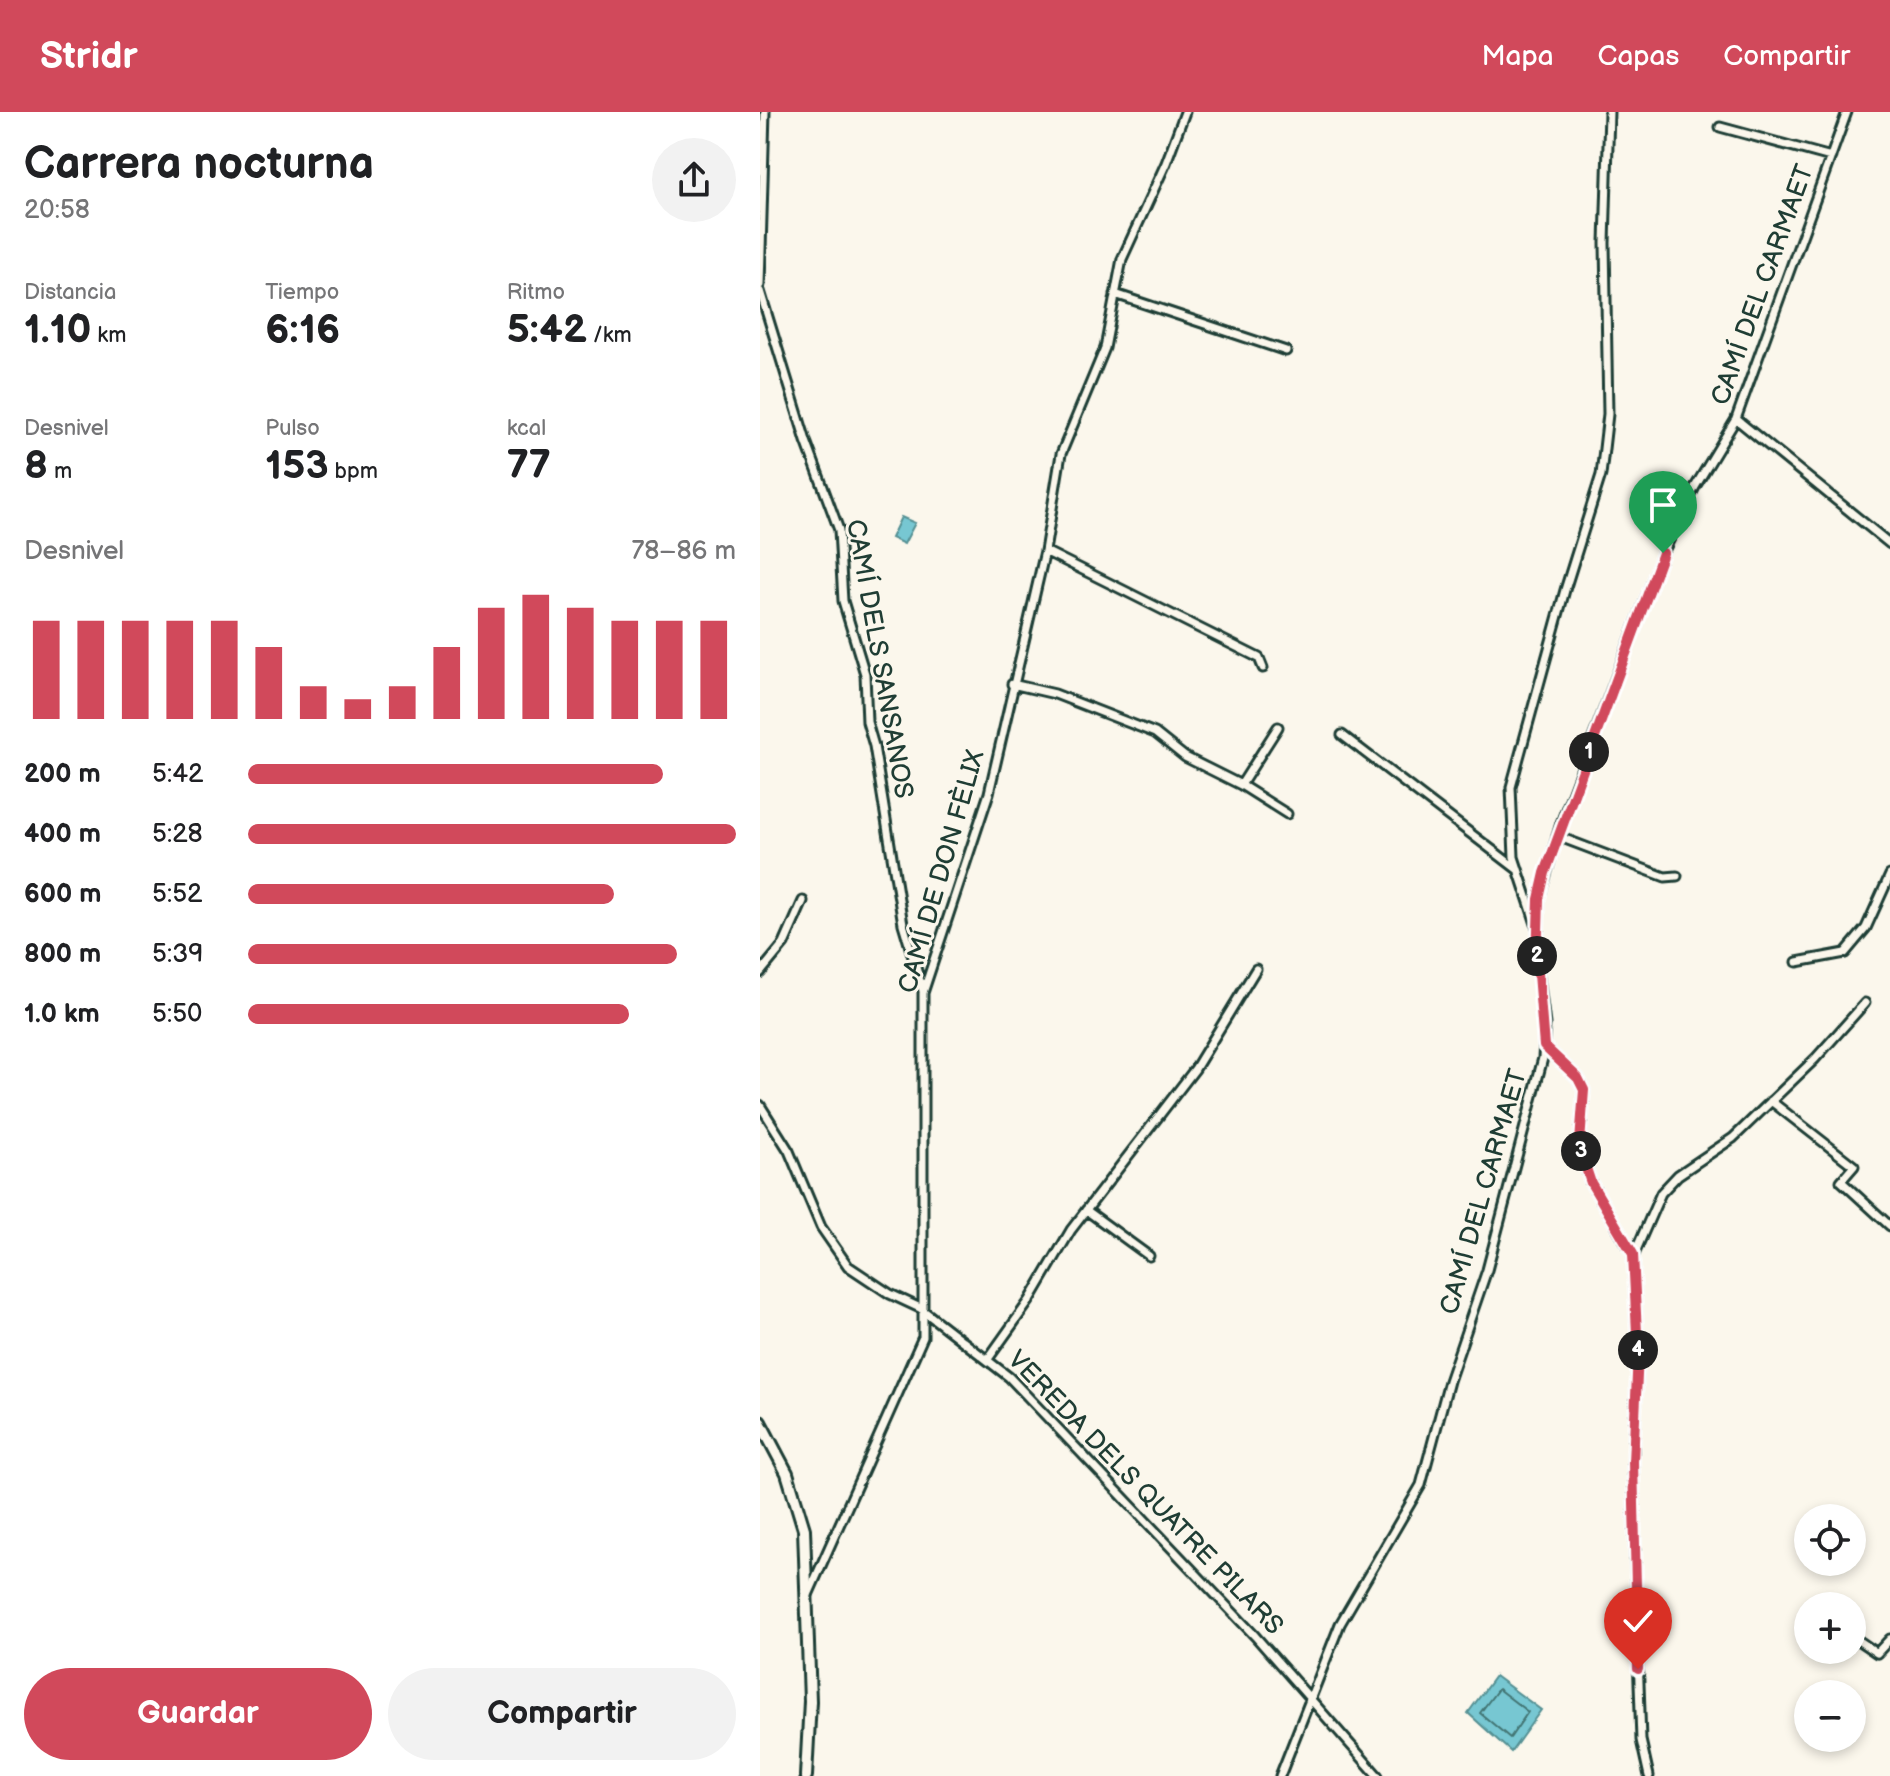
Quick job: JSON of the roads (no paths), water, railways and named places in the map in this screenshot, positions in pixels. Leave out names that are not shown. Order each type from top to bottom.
[{"type":"main road","points":[[760,1422],[798,1502],[804,1529],[810,1701],[806,1776]]},
{"type":"street","name":"CAMÍ DELS SANSANOS","points":[[765,112],[760,288],[806,441],[839,530],[843,601],[865,674],[867,722],[874,746],[903,924],[923,993]]},
{"type":"street","name":"CAMÍ DE DON FÈLIX","points":[[806,1600],[923,1337],[923,993],[989,793],[1045,551],[1061,454],[1105,348],[1122,259],[1166,163],[1185,112]]},
{"type":"street","points":[[1537,929],[1517,869],[1511,787],[1565,590],[1601,475],[1608,414],[1605,243],[1609,112]]},
{"type":"street","name":"CAMÍ DEL CARMAET","points":[[1280,1776],[1340,1624],[1421,1485],[1449,1381],[1487,1270],[1531,1109],[1544,1046],[1537,929],[1539,899],[1557,836],[1663,553],[1695,487],[1736,419],[1847,112]]},
{"type":"street","points":[[1720,127],[1831,157]]},
{"type":"street","points":[[1115,294],[1286,351]]},
{"type":"street","points":[[1736,419],[1890,544]]},
{"type":"street","points":[[1045,551],[1259,658],[1263,668]]},
{"type":"street","points":[[1012,684],[1055,694],[1155,733],[1185,757],[1241,785],[1287,814]]},
{"type":"street","points":[[1241,785],[1278,727]]},
{"type":"street","points":[[1342,735],[1517,869]]},
{"type":"street","points":[[1557,836],[1665,877],[1677,876]]},
{"type":"street","points":[[1797,962],[1845,953],[1866,928],[1890,875]]},
{"type":"street","points":[[760,973],[784,944],[803,901]]},
{"type":"street","points":[[988,1359],[1008,1334],[1052,1258],[1086,1210],[1195,1069],[1256,969]]},
{"type":"street","points":[[1633,1257],[1661,1193],[1678,1175],[1733,1138],[1815,1059],[1865,1003]]},
{"type":"street","points":[[1544,1046],[1578,1078],[1584,1090],[1580,1142],[1583,1159],[1591,1183],[1622,1232],[1633,1257],[1638,1353],[1633,1462],[1636,1598],[1641,1740],[1649,1776]]},
{"type":"street","points":[[1771,1101],[1854,1166],[1841,1181],[1890,1226]]},
{"type":"street","name":"VEREDA DELS QUATRE PILARS","points":[[760,1105],[789,1151],[821,1227],[848,1266],[925,1312],[988,1359],[1039,1407],[1378,1776]]},
{"type":"street","points":[[1086,1210],[1149,1256]]},
{"type":"street","points":[[1866,1646],[1877,1653],[1890,1639]]},
{"type":"water","points":[[901,517],[915,523],[904,544],[891,538]]},
{"type":"water","points":[[1495,1676],[1541,1710],[1511,1752],[1468,1713]]}]
